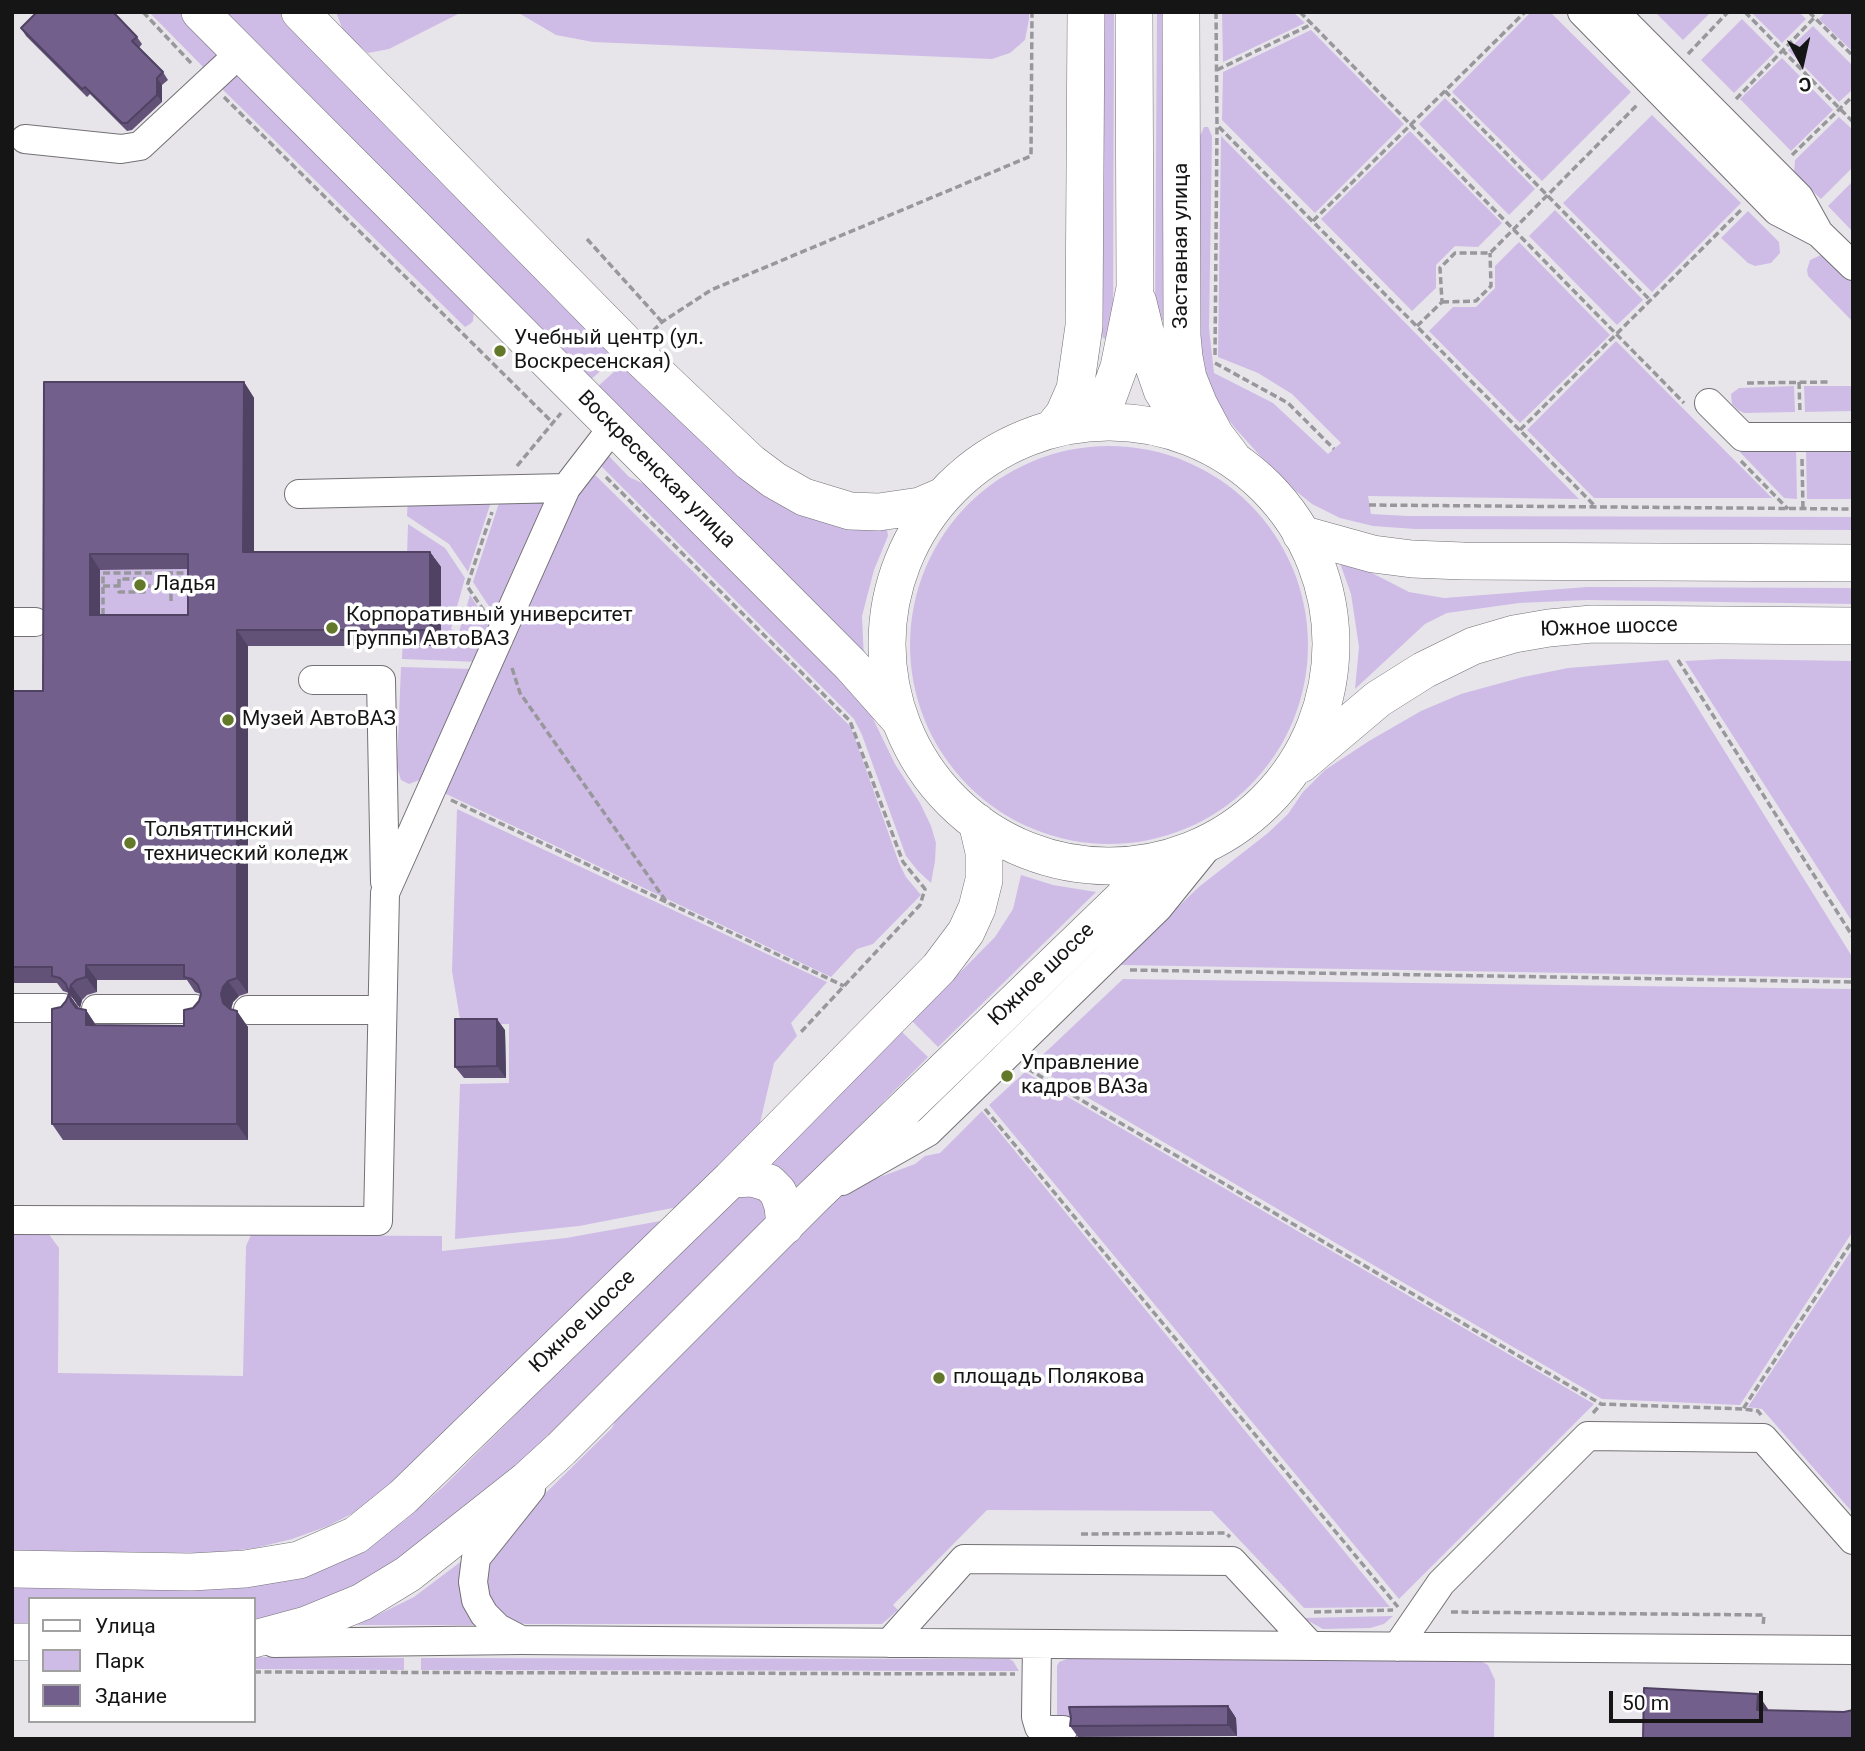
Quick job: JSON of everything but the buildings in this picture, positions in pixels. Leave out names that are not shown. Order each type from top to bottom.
[{"type":"main road","name":"Воскресенская улица","points":[[200,12],[851,665],[902,722]]},
{"type":"main road","points":[[300,12],[632,350],[750,462],[774,480],[804,496],[850,511],[879,512],[920,506],[941,497]]},
{"type":"main road","points":[[1053,428],[1064,414],[1075,390],[1084,326],[1086,12]]},
{"type":"main road","name":"Заставная улица","points":[[1091,421],[1108,397],[1119,367],[1135,288],[1134,12]]},
{"type":"main road","name":"Заставная улица","points":[[1181,12],[1184,357],[1188,378],[1199,405],[1215,435],[1238,466]]},
{"type":"main road","name":"Заставная улица","points":[[1135,288],[1162,390],[1174,409],[1205,443]]},
{"type":"main road","points":[[1091,421],[1133,422],[1170,429],[1205,443],[1238,466],[1286,512],[1301,534],[1325,596],[1332,646],[1330,677],[1321,710],[1307,744],[1284,778],[1236,825],[1209,845],[1183,857],[1157,864],[1110,869],[1075,865],[1038,855],[1009,842],[977,822],[933,774],[902,722],[890,673],[887,644],[890,611],[898,576],[910,546],[941,497],[968,473],[1023,438],[1053,428],[1091,421]]},
{"type":"main road","points":[[1301,534],[1373,554],[1425,560],[1853,563]]},
{"type":"main road","name":"Южное шоссе","points":[[1284,778],[1378,699],[1424,670],[1473,646],[1514,634],[1591,624],[1853,626]]},
{"type":"main road","name":"Южное шоссе","points":[[12,1569],[191,1572],[245,1569],[299,1559],[356,1535],[403,1497],[731,1179],[939,968],[966,932],[977,908],[984,880],[984,852],[977,822]]},
{"type":"main road","name":"Южное шоссе","points":[[256,1640],[306,1626],[362,1602],[408,1574],[527,1480],[812,1198],[1157,864]]},
{"type":"main road","points":[[731,1179],[753,1178],[769,1183],[778,1192],[785,1226]]},
{"type":"street","points":[[1582,12],[1664,79]]},
{"type":"street","points":[[1615,12],[1664,79],[1777,211],[1819,233],[1853,266]]},
{"type":"street","points":[[24,139],[121,149],[140,146],[241,52]]},
{"type":"street","points":[[1701,407],[1743,437],[1853,437]]},
{"type":"street","points":[[385,893],[566,488],[613,426]]},
{"type":"street","points":[[299,494],[566,488]]},
{"type":"street","points":[[12,1220],[378,1221],[385,893],[381,680],[313,680]]},
{"type":"street","points":[[812,1198],[928,1132],[1158,908],[1209,845]]},
{"type":"street","points":[[12,1008],[63,1008]]},
{"type":"street","points":[[96,1009],[195,1009]]},
{"type":"street","points":[[248,1010],[381,1010]]},
{"type":"street","points":[[1397,1647],[1441,1583],[1587,1436],[1763,1438],[1853,1540]]},
{"type":"street","points":[[521,1640],[498,1628],[484,1614],[476,1600],[472,1582],[476,1558],[561,1449]]},
{"type":"street","points":[[889,1643],[964,1559],[1004,1559],[1231,1561],[1311,1646]]},
{"type":"street","points":[[256,1641],[521,1640],[1853,1650]]},
{"type":"street","points":[[1037,1644],[1036,1717],[1039,1727],[1046,1730],[1063,1730]]},
{"type":"path","points":[[143,12],[209,82],[552,422]]},
{"type":"path","points":[[632,350],[662,322],[711,290],[1031,156],[1032,12]]},
{"type":"path","points":[[1216,12],[1215,363],[1288,403],[1334,449]]},
{"type":"path","points":[[1300,12],[1618,334],[1701,407]]},
{"type":"path","points":[[1313,221],[1525,12]]},
{"type":"path","points":[[1442,302],[1440,268],[1455,253],[1490,253],[1728,12]]},
{"type":"path","points":[[1745,12],[1853,122]]},
{"type":"path","points":[[1809,12],[1853,56]]},
{"type":"path","points":[[1736,99],[1814,18]]},
{"type":"path","points":[[1217,70],[1312,24]]},
{"type":"path","points":[[1445,91],[1651,301]]},
{"type":"path","points":[[1793,156],[1853,96]]},
{"type":"path","points":[[1217,125],[1596,507]]},
{"type":"path","points":[[1520,430],[1745,207]]},
{"type":"path","points":[[587,239],[662,322]]},
{"type":"path","points":[[1417,326],[1442,302],[1476,301],[1491,286],[1490,253]]},
{"type":"path","points":[[1747,383],[1828,382]]},
{"type":"path","points":[[581,395],[552,422],[499,490],[467,586],[500,634],[520,693],[668,904]]},
{"type":"path","points":[[587,458],[850,721],[903,862],[925,889],[919,905],[800,1033]]},
{"type":"path","points":[[1741,461],[1788,509]]},
{"type":"path","points":[[1369,505],[1853,509]]},
{"type":"path","points":[[103,573],[196,573],[195,628],[103,627],[103,586],[103,573]]},
{"type":"path","points":[[119,579],[144,579],[144,592],[119,592],[119,586],[119,579]]},
{"type":"path","points":[[103,586],[119,586]]},
{"type":"path","points":[[144,586],[196,586]]},
{"type":"path","points":[[171,586],[171,601]]},
{"type":"path","points":[[1678,660],[1853,937]]},
{"type":"path","points":[[430,790],[844,986]]},
{"type":"path","points":[[1123,970],[1853,982]]},
{"type":"path","points":[[1020,1065],[1601,1404],[1743,1409],[1758,1411],[1767,1421]]},
{"type":"path","points":[[981,1103],[1399,1608]]},
{"type":"path","points":[[1743,1409],[1853,1240]]},
{"type":"path","points":[[1592,1414],[1601,1404]]},
{"type":"path","points":[[1438,1612],[1763,1615],[1763,1630]]},
{"type":"path","points":[[256,1672],[1036,1674]]},
{"type":"green space","points":[[149,12],[189,12],[221,50],[208,72]]},
{"type":"green space","points":[[222,12],[284,12],[621,353],[588,382]]},
{"type":"green space","points":[[336,12],[462,12],[389,49],[368,53],[344,33]]},
{"type":"green space","points":[[517,12],[1029,12],[1029,19],[1025,40],[1010,53],[992,59],[593,42],[556,35]]},
{"type":"green space","points":[[1102,12],[1114,12],[1113,332],[1108,339],[1103,338],[1101,332]]},
{"type":"green space","points":[[1157,12],[1169,12],[1167,317],[1160,322],[1155,311]]},
{"type":"green space","points":[[1222,12],[1293,12],[1305,23],[1223,62]]},
{"type":"green space","points":[[1531,12],[1550,12],[1631,92],[1542,181],[1452,92]]},
{"type":"green space","points":[[1655,12],[1711,12],[1683,40]]},
{"type":"green space","points":[[1751,12],[1799,12],[1806,19],[1782,43]]},
{"type":"green space","points":[[1826,12],[1853,12],[1853,52],[1819,19]]},
{"type":"green space","points":[[1742,19],[1775,52],[1734,93],[1701,60]]},
{"type":"green space","points":[[1813,26],[1853,66],[1853,89],[1839,102],[1788,50]]},
{"type":"green space","points":[[1311,30],[1404,124],[1315,213],[1222,120],[1223,72]]},
{"type":"green space","points":[[1782,58],[1833,110],[1791,151],[1740,99]]},
{"type":"green space","points":[[236,71],[474,310],[470,324],[465,327],[218,85]]},
{"type":"green space","points":[[1445,98],[1535,189],[1509,215],[1419,124]]},
{"type":"green space","points":[[1652,115],[1741,203],[1652,292],[1563,203]]},
{"type":"green space","points":[[1839,117],[1853,130],[1853,167],[1821,199],[1794,173],[1795,160]]},
{"type":"green space","points":[[1204,127],[1208,127],[1212,136],[1209,328],[1214,373],[1273,403],[1328,454],[1341,443],[1292,394],[1258,373],[1218,357],[1221,136],[1579,499],[1368,496],[1371,514],[1853,517],[1853,530],[1415,529],[1373,526],[1340,518],[1312,504],[1281,479],[1235,428],[1222,411],[1202,367],[1198,347],[1200,136]]},
{"type":"green space","points":[[1410,131],[1502,223],[1478,247],[1455,246],[1436,265],[1436,288],[1412,311],[1321,219]]},
{"type":"green space","points":[[1853,181],[1853,232],[1828,206]]},
{"type":"green space","points":[[1555,210],[1643,300],[1617,325],[1529,236]]},
{"type":"green space","points":[[1748,211],[1779,242],[1780,253],[1771,263],[1755,266],[1748,263],[1721,238]]},
{"type":"green space","points":[[1519,242],[1610,335],[1520,423],[1429,331],[1453,307],[1476,307],[1495,288],[1495,266]]},
{"type":"green space","points":[[1823,254],[1853,278],[1853,322],[1808,276],[1810,260]]},
{"type":"green space","points":[[1616,341],[1772,498],[1594,498],[1527,430]]},
{"type":"green space","points":[[627,360],[730,461],[887,529],[888,536],[874,570],[862,616],[864,660],[595,389]]},
{"type":"green space","points":[[1794,386],[1795,412],[1744,413],[1732,404],[1731,394],[1739,388]]},
{"type":"green space","points":[[1804,386],[1853,386],[1853,411],[1805,412]]},
{"type":"green space","points":[[1109,446],[1148,449],[1185,461],[1220,479],[1250,504],[1275,534],[1293,569],[1305,606],[1308,645],[1305,684],[1293,721],[1275,756],[1250,786],[1220,811],[1185,829],[1148,841],[1109,844],[1070,841],[1033,829],[998,811],[968,786],[943,756],[925,721],[913,684],[910,645],[913,606],[925,569],[943,534],[968,504],[998,479],[1033,461],[1070,449]]},
{"type":"green space","points":[[1736,448],[1796,449],[1797,499],[1784,498]]},
{"type":"green space","points":[[1806,449],[1853,449],[1853,499],[1807,499]]},
{"type":"green space","points":[[608,455],[629,477],[668,495],[860,692],[895,764],[931,826],[936,843],[931,883],[906,856],[854,719],[594,459]]},
{"type":"green space","points":[[589,469],[851,727],[899,863],[906,877],[921,895],[873,944],[857,949],[831,977],[442,792]]},
{"type":"green space","points":[[408,498],[492,499],[468,572],[449,544],[407,516]]},
{"type":"green space","points":[[500,500],[551,501],[498,620],[473,582]]},
{"type":"green space","points":[[408,524],[445,548],[465,578],[451,629],[459,632],[470,595],[493,629],[479,662],[402,659],[403,634],[434,634],[435,557],[407,557]]},
{"type":"green space","points":[[1337,555],[1409,592],[1444,598],[1587,587],[1853,588],[1853,604],[1587,600],[1519,603],[1447,613],[1425,624],[1355,689],[1359,647],[1351,594]]},
{"type":"green space","points":[[199,569],[199,631],[100,630],[100,570]]},
{"type":"green space","points":[[1668,660],[1853,958],[1853,978],[1121,965],[1030,1047],[1200,886],[1268,833],[1325,770],[1369,741],[1421,711],[1461,694],[1523,677],[1568,668]]},
{"type":"green space","points":[[1685,661],[1853,661],[1853,923]]},
{"type":"green space","points":[[401,667],[473,669],[422,779],[409,784],[401,780],[397,767]]},
{"type":"green space","points":[[457,809],[827,982],[791,1023],[797,1036],[774,1063],[760,1123],[678,1207],[579,1226],[455,1239],[460,1084],[509,1083],[509,1024],[461,1025],[452,971]]},
{"type":"green space","points":[[1021,875],[1053,885],[1096,892],[938,1047],[912,1021],[995,937],[1013,909]]},
{"type":"green space","points":[[1123,979],[1853,989],[1853,1231],[1740,1405],[1602,1399],[1032,1065]]},
{"type":"green space","points":[[902,1032],[928,1057],[788,1198],[762,1169]]},
{"type":"green space","points":[[1025,1072],[1594,1404],[1399,1599],[989,1105]]},
{"type":"green space","points":[[982,1111],[1390,1607],[1304,1608],[1212,1511],[987,1510],[893,1605],[898,1610],[882,1624],[527,1624],[514,1623],[497,1614],[485,1598],[487,1561],[509,1529],[612,1428],[624,1403],[837,1193],[915,1164],[925,1156],[940,1153]]},
{"type":"green space","points":[[757,1186],[769,1215],[524,1459],[416,1557],[325,1602],[256,1619],[256,1597],[28,1597],[28,1625],[12,1625],[12,1584],[356,1552],[404,1521],[443,1487],[743,1188]]},
{"type":"green space","points":[[666,1220],[447,1438],[367,1506],[328,1526],[255,1548],[214,1553],[12,1551],[12,1233],[48,1233],[59,1248],[58,1373],[243,1376],[246,1246],[251,1235],[442,1236],[442,1251],[566,1238]]},
{"type":"green space","points":[[1853,1248],[1853,1513],[1762,1409],[1748,1407]]},
{"type":"green space","points":[[467,1557],[480,1625],[357,1625],[414,1597]]},
{"type":"green space","points":[[1393,1616],[1384,1624],[1370,1628],[1323,1629],[1303,1618]]},
{"type":"green space","points":[[256,1657],[404,1658],[404,1670],[256,1669]]},
{"type":"green space","points":[[421,1658],[1009,1659],[1019,1671],[421,1670]]},
{"type":"green space","points":[[1067,1659],[1477,1659],[1488,1665],[1495,1680],[1494,1739],[1237,1739],[1236,1716],[1057,1719],[1057,1666],[1059,1662]]},
{"type":"place","name":"Учебный центр (ул. Воскресенская)","points":[[500,351]]},
{"type":"place","name":"Ладья","points":[[140,585]]},
{"type":"place","name":"Корпоративный университет Группы АвтоВАЗ","points":[[332,628]]},
{"type":"place","name":"Музей АвтоВАЗ","points":[[228,720]]},
{"type":"place","name":"Тольяттинский технический коледж","points":[[130,843]]},
{"type":"place","name":"Управление кадров ВАЗа","points":[[1007,1076]]},
{"type":"place","name":"площадь Полякова","points":[[939,1378]]}]
